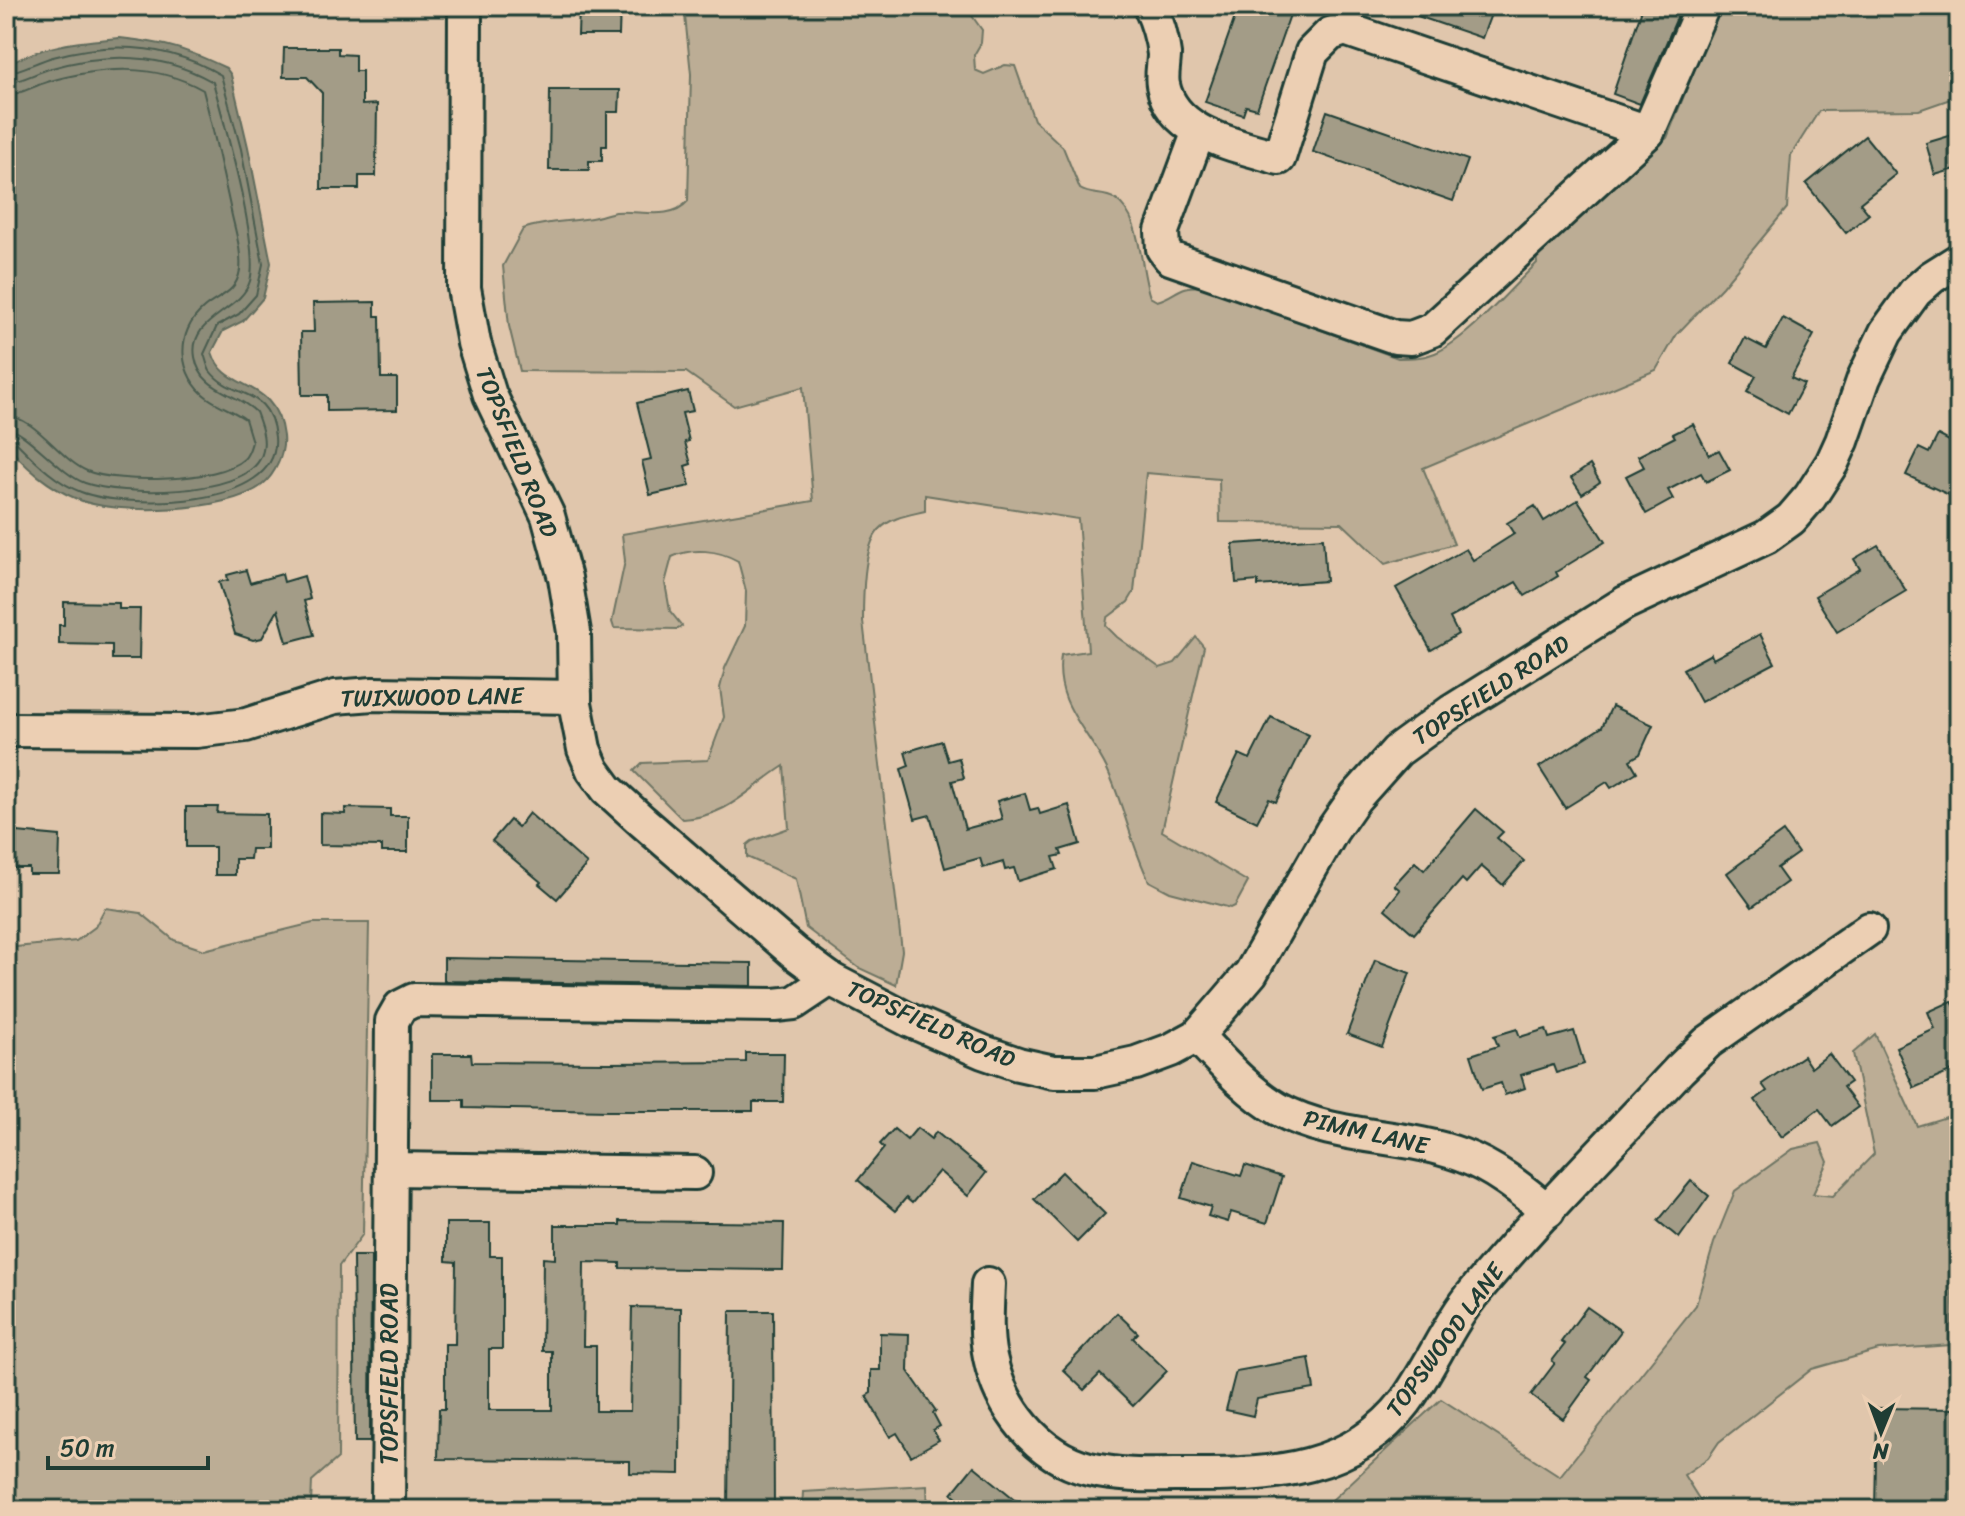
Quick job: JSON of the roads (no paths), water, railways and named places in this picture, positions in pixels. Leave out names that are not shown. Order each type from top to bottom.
[{"type":"street","name":"TOPSFIELD ROAD","points":[[465,6],[464,288],[474,343],[490,395],[544,507],[565,578],[574,632],[575,697],[584,749],[593,770],[607,789],[795,953],[830,979],[909,1020],[983,1052],[1054,1072],[1095,1072],[1136,1063],[1197,1036],[1251,973],[1332,831],[1355,798],[1397,751],[1452,711],[1625,603],[1766,537],[1791,519],[1832,463],[1864,378],[1886,332],[1915,292],[1959,260]]},
{"type":"street","points":[[1150,6],[1159,25],[1164,54],[1163,86],[1175,111],[1199,131],[1279,158],[1312,52],[1330,34],[1345,29],[1648,132]]},
{"type":"street","points":[[1199,131],[1162,231],[1163,249],[1170,258],[1395,337],[1411,338],[1432,330],[1648,132],[1703,6]]},
{"type":"street","name":"TWIXWOOD LANE","points":[[6,730],[226,728],[246,725],[335,697],[373,694],[575,697]]},
{"type":"street","name":"TOPSWOOD LANE","points":[[988,1284],[990,1356],[999,1388],[1010,1410],[1026,1430],[1061,1457],[1085,1468],[1113,1474],[1256,1475],[1284,1472],[1338,1455],[1387,1421],[1405,1402],[1459,1313],[1548,1211],[1708,1042],[1869,929]]},
{"type":"street","name":"TOPSFIELD ROAD","points":[[388,1510],[392,1021],[400,1007],[414,1000],[775,1005],[794,1003],[830,979]]},
{"type":"street","name":"PIMM LANE","points":[[1197,1036],[1234,1074],[1277,1108],[1341,1131],[1460,1154],[1491,1169],[1548,1211]]},
{"type":"street","points":[[391,1169],[695,1173]]},
{"type":"water","points":[[120,38],[174,47],[226,68],[231,75],[248,147],[271,263],[263,298],[243,321],[223,331],[212,352],[218,365],[228,374],[271,403],[278,417],[283,443],[278,463],[267,481],[246,494],[225,501],[199,506],[144,509],[95,504],[77,499],[47,482],[28,468],[6,442],[6,67],[46,49]]}]
